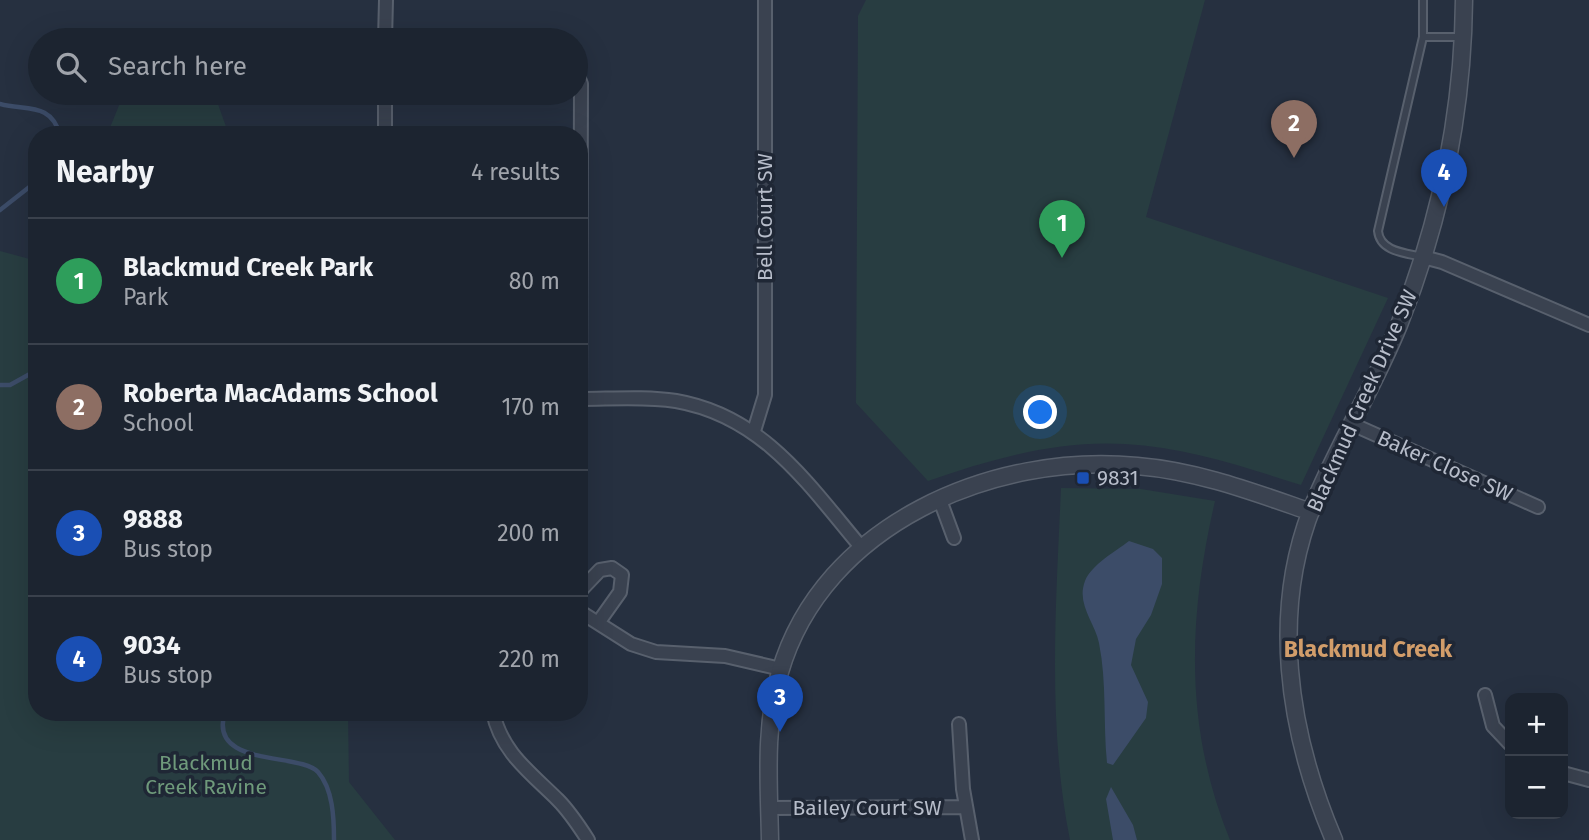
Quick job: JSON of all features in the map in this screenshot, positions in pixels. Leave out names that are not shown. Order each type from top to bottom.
[{"type":"street","points":[[385,28],[386,0]]},
{"type":"street","name":"Bell Court SW","points":[[754,431],[765,403],[765,0]]},
{"type":"street","name":"Blackmud Creek Drive SW","points":[[1334,840],[1301,752],[1289,676],[1292,593],[1311,512],[1390,346],[1423,257],[1449,153],[1464,37],[1464,0]]},
{"type":"street","points":[[385,105],[385,126]]},
{"type":"street","points":[[581,105],[581,126]]},
{"type":"street","points":[[1423,257],[1442,262],[1589,325]]},
{"type":"street","points":[[588,399],[677,402],[708,410],[754,431],[789,462],[861,547]]},
{"type":"street","name":"Baker Close SW","points":[[1353,425],[1538,507]]},
{"type":"street","points":[[770,840],[770,724],[781,669],[799,627],[818,595],[861,547],[907,516],[940,500],[1026,473],[1072,467],[1135,465],[1202,476],[1311,512]]},
{"type":"street","points":[[940,500],[954,538]]},
{"type":"street","points":[[588,583],[600,570],[612,568],[622,575],[620,592],[598,624]]},
{"type":"street","points":[[588,617],[631,644],[656,652],[725,656],[781,669]]},
{"type":"street","points":[[1485,695],[1493,726],[1505,739]]},
{"type":"street","points":[[495,721],[511,755],[559,801],[588,840]]},
{"type":"street","name":"Bailey Court SW","points":[[959,724],[965,807],[972,840]]},
{"type":"street","points":[[1568,774],[1589,780]]},
{"type":"street","name":"Bailey Court SW","points":[[769,808],[965,807]]},
{"type":"lane","points":[[1423,0],[1423,37],[1377,232],[1378,240],[1384,247],[1423,257]]},
{"type":"lane","points":[[1423,37],[1464,37]]},
{"type":"green space","points":[[866,0],[1205,0],[1146,217],[1388,298],[1301,485],[1192,454],[1125,444],[1050,448],[976,465],[928,481],[856,403],[858,16]]},
{"type":"green space","points":[[119,105],[218,105],[226,126],[111,126]]},
{"type":"green space","name":"Blackmud Creek Ravine","points":[[0,251],[28,259],[28,721],[348,721],[349,782],[395,840],[0,840]]},
{"type":"green space","points":[[1061,488],[1141,489],[1215,501],[1199,587],[1195,672],[1204,756],[1230,840],[1070,840],[1058,753],[1056,709]]},
{"type":"water","points":[[1129,541],[1153,549],[1162,558],[1162,584],[1151,615],[1136,639],[1131,665],[1148,702],[1146,718],[1113,765],[1107,763],[1099,643],[1084,605],[1083,589],[1093,569]]},
{"type":"water","points":[[1111,787],[1133,825],[1137,840],[1113,840],[1106,799]]},
{"type":"waterway","name":"Blackmud Creek","points":[[0,104],[44,113],[57,126]]},
{"type":"waterway","name":"Blackmud Creek","points":[[0,210],[28,188]]},
{"type":"waterway","name":"Blackmud Creek","points":[[0,385],[10,385],[28,375]]},
{"type":"waterway","name":"Blackmud Creek","points":[[224,721],[223,730],[229,742],[242,750],[308,766],[318,772],[330,795],[334,840]]},
{"type":"place","name":"Roberta MacAdams School","points":[[1294,158]]},
{"type":"place","name":"9034","points":[[1444,207]]},
{"type":"place","name":"Blackmud Creek Park","points":[[1062,258]]},
{"type":"place","name":"9831","points":[[1083,478]]},
{"type":"place","name":"9888","points":[[780,732]]},
{"type":"district","name":"Blackmud Creek","points":[[1368,649]]}]
